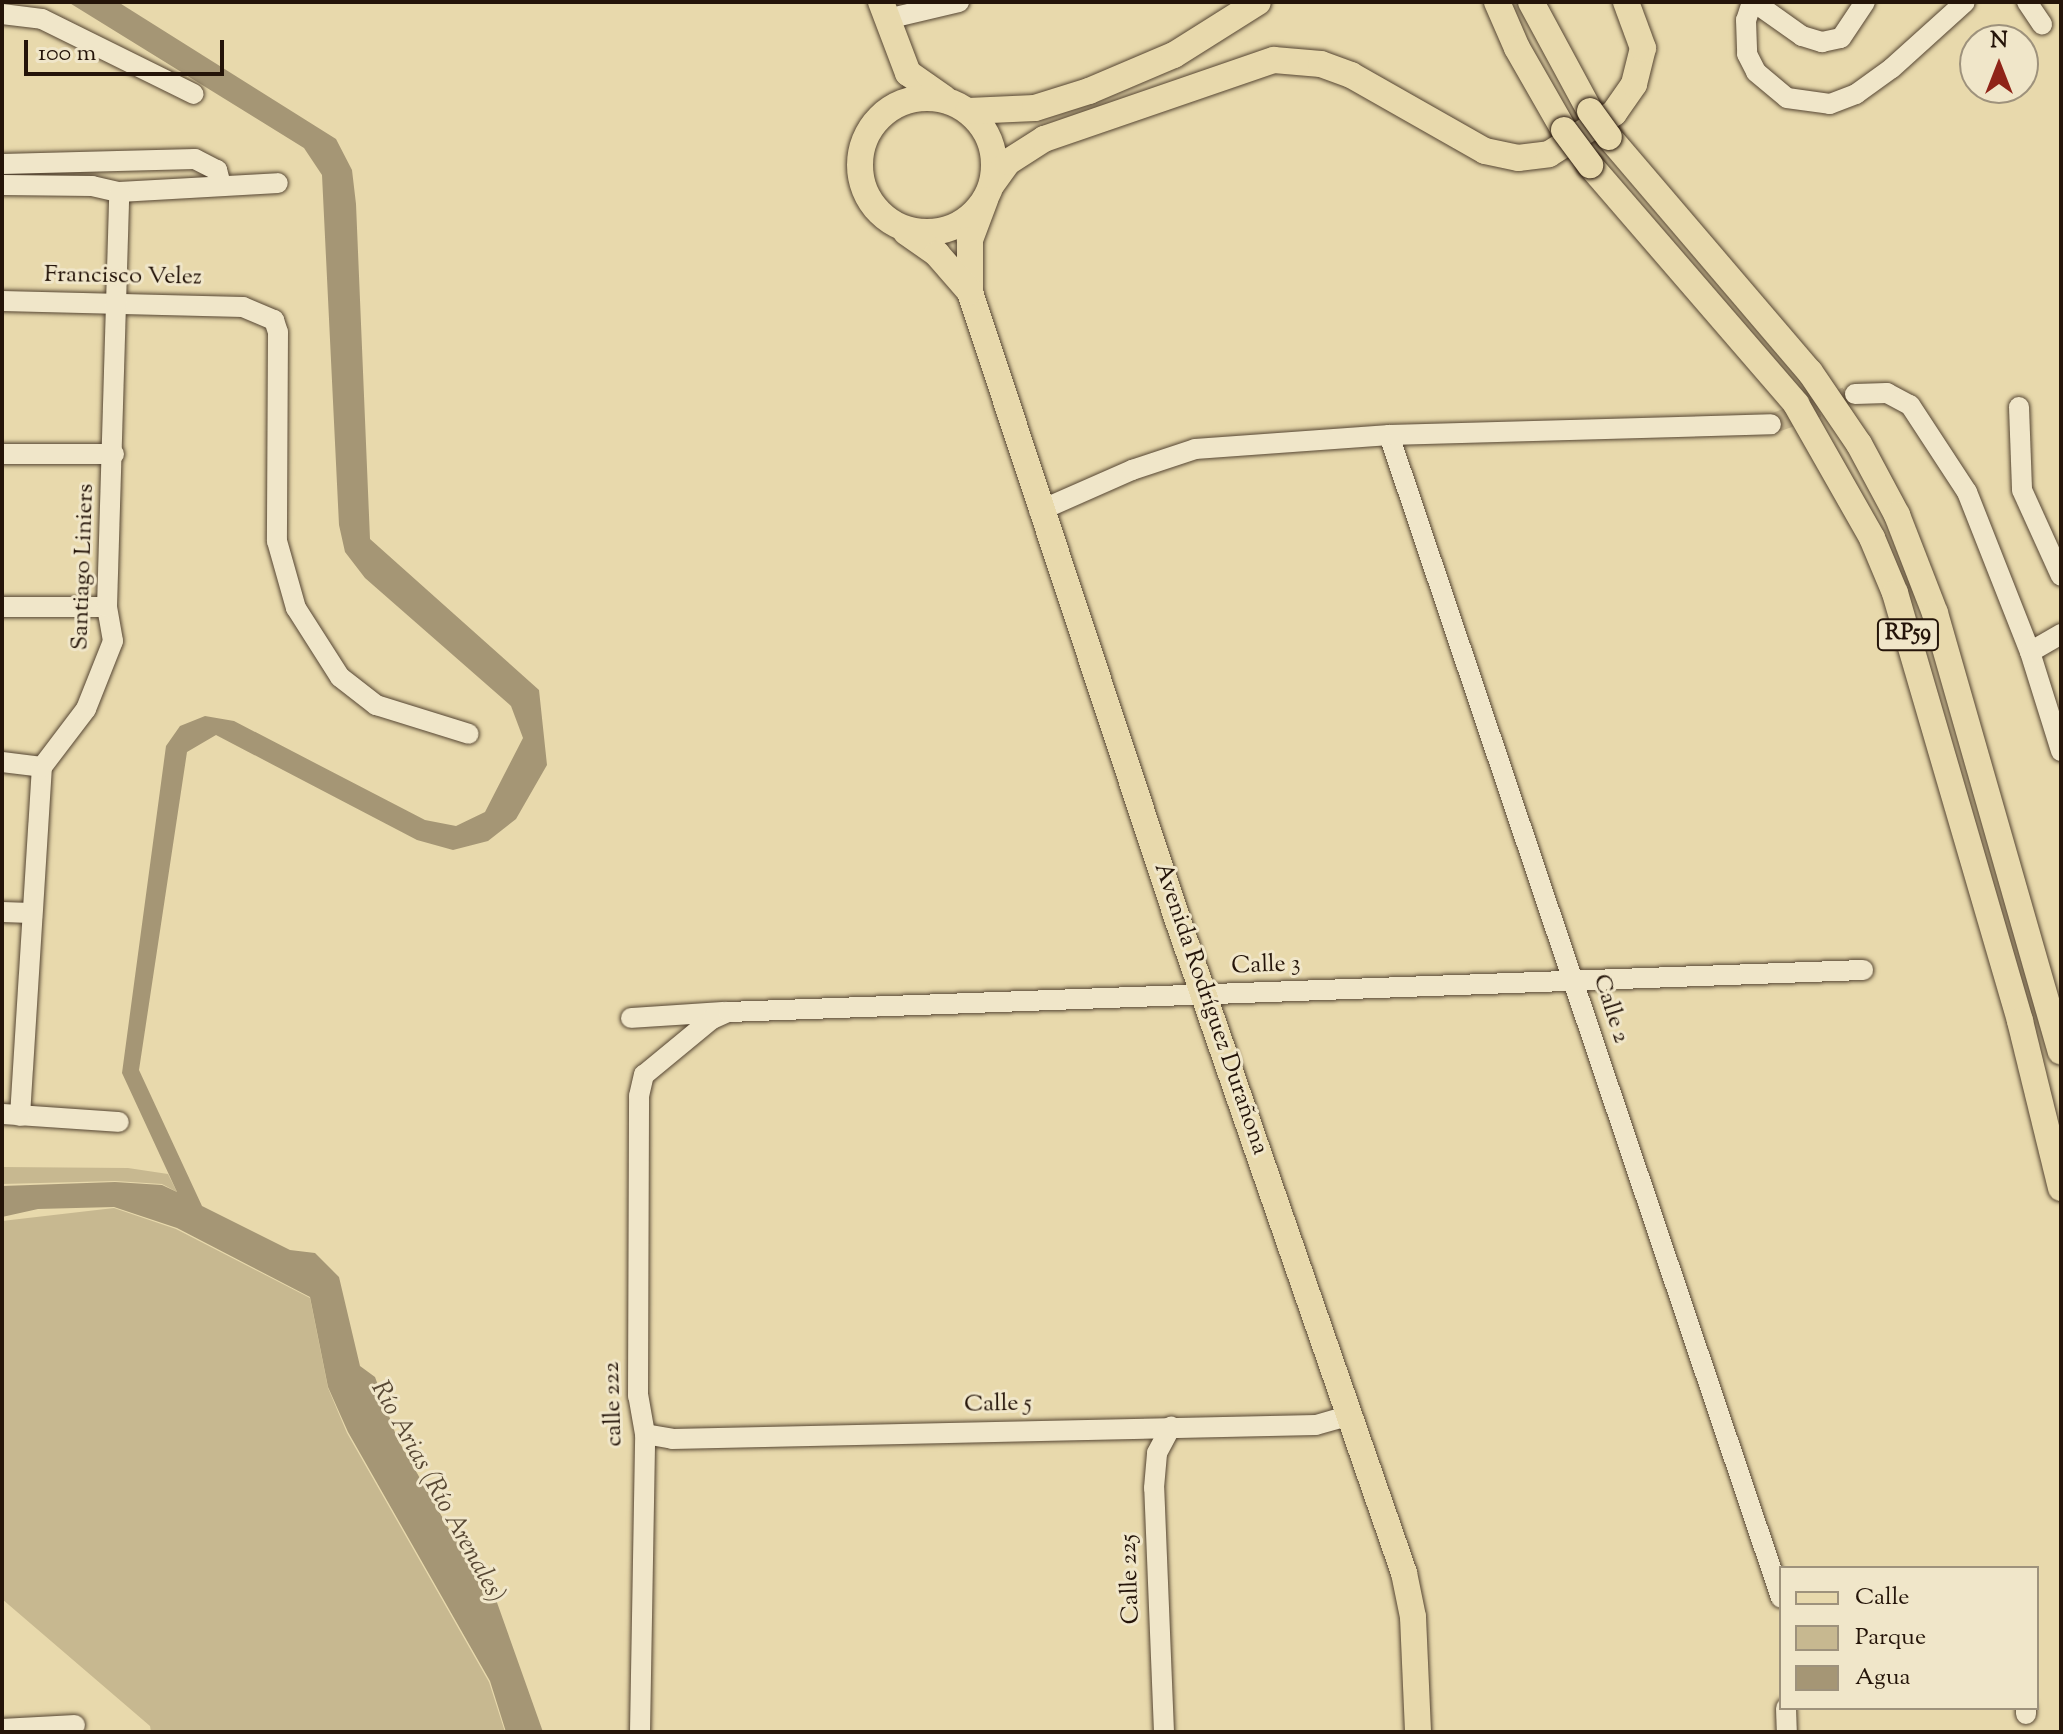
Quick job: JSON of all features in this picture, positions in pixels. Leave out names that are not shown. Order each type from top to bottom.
[{"type":"main road","points":[[879,118],[913,99],[960,107],[1035,108],[1089,91],[1174,55],[1258,2]]},
{"type":"main road","name":"RP59","points":[[1497,2],[1564,130],[1590,165],[1796,404],[1872,538],[1899,606],[2017,1009],[2061,1188]]},
{"type":"main road","name":"RP59","points":[[1531,2],[1590,111],[1810,372],[1859,444],[1897,515],[1935,613],[2061,1051]]},
{"type":"main road","points":[[970,292],[970,240],[989,192],[1008,162],[1044,139],[1274,60],[1321,64],[1351,75],[1485,151],[1518,158],[1549,154],[1614,113],[1634,84],[1643,48],[1626,2]]},
{"type":"main road","points":[[884,10],[894,46],[919,84],[960,107],[990,141],[989,192],[955,227],[926,232],[897,226]]},
{"type":"main road","points":[[894,46],[892,84],[879,118],[864,140],[859,167],[870,202],[897,226],[937,254],[970,292]]},
{"type":"main road","name":"Avenida Rodríguez Durañona","points":[[970,292],[1039,511],[1409,1595],[1418,1732]]},
{"type":"street","points":[[884,10],[959,2]]},
{"type":"street","points":[[1865,2],[1850,29],[1834,42],[1802,36],[1753,2],[1746,20],[1747,54],[1756,72],[1787,98],[1830,104],[1856,94],[1892,68],[1965,2]]},
{"type":"street","points":[[2027,2],[2042,24]]},
{"type":"street","points":[[2,14],[42,19],[194,94]]},
{"type":"street","points":[[2,164],[195,159],[212,164],[221,185]]},
{"type":"street","points":[[2,185],[92,186],[119,192],[278,183]]},
{"type":"street","name":"Santiago Liniers","points":[[42,767],[86,709],[108,661],[113,641],[107,607],[114,454],[119,192]]},
{"type":"street","name":"Francisco Velez","points":[[2,301],[118,301],[243,307],[265,313],[278,332],[277,541],[282,569],[307,631],[340,677],[376,705],[469,734]]},
{"type":"street","points":[[1855,394],[1887,393],[1910,405],[1928,428],[1967,492],[2030,652],[2061,751]]},
{"type":"street","points":[[2019,407],[2022,490],[2061,576]]},
{"type":"street","points":[[1039,511],[1132,470],[1195,449],[1389,435],[1771,424]]},
{"type":"street","name":"Calle 2","points":[[1389,435],[1779,1592]]},
{"type":"street","points":[[2,454],[114,454]]},
{"type":"street","points":[[2,607],[107,607]]},
{"type":"street","points":[[2030,652],[2061,634]]},
{"type":"street","points":[[2,762],[42,767],[11,1115],[119,1122]]},
{"type":"street","points":[[2,912],[31,913]]},
{"type":"street","name":"Calle 3","points":[[631,1018],[1863,970]]},
{"type":"street","name":"calle 222","points":[[640,1732],[645,1434],[638,1396],[639,1096],[644,1075],[728,1012]]},
{"type":"street","name":"Calle 5","points":[[645,1434],[672,1439],[1316,1425],[1350,1415]]},
{"type":"street","name":"Calle 225","points":[[1164,1732],[1154,1488],[1157,1453],[1171,1427]]},
{"type":"street","points":[[1786,1710],[1787,1732]]},
{"type":"street","points":[[15,1730],[75,1725]]},
{"type":"green space","points":[[2,1167],[128,1168],[168,1174],[177,1192],[162,1184],[115,1181],[2,1184]]},
{"type":"green space","points":[[114,1208],[176,1229],[310,1298],[328,1388],[347,1433],[489,1682],[505,1732],[151,1732],[150,1726],[2,1599],[2,1221]]},
{"type":"water","points":[[68,2],[118,2],[336,139],[352,170],[356,204],[370,539],[539,690],[547,765],[516,819],[488,841],[453,850],[417,840],[216,735],[187,752],[139,1070],[202,1206],[290,1250],[315,1253],[339,1277],[360,1366],[375,1377],[397,1438],[449,1529],[489,1580],[543,1732],[506,1732],[490,1681],[348,1432],[328,1387],[310,1297],[177,1228],[114,1207],[38,1209],[2,1217],[2,1186],[115,1182],[162,1185],[177,1192],[122,1073],[166,746],[180,726],[205,716],[234,721],[425,820],[456,826],[485,812],[523,738],[511,706],[365,578],[345,552],[339,525],[322,175],[304,148]]},
{"type":"tunnel","points":[[1771,424],[1855,394]]},
{"type":"water label","name":"Río Arias (Río Arenales)","points":[[437,1492]]}]
